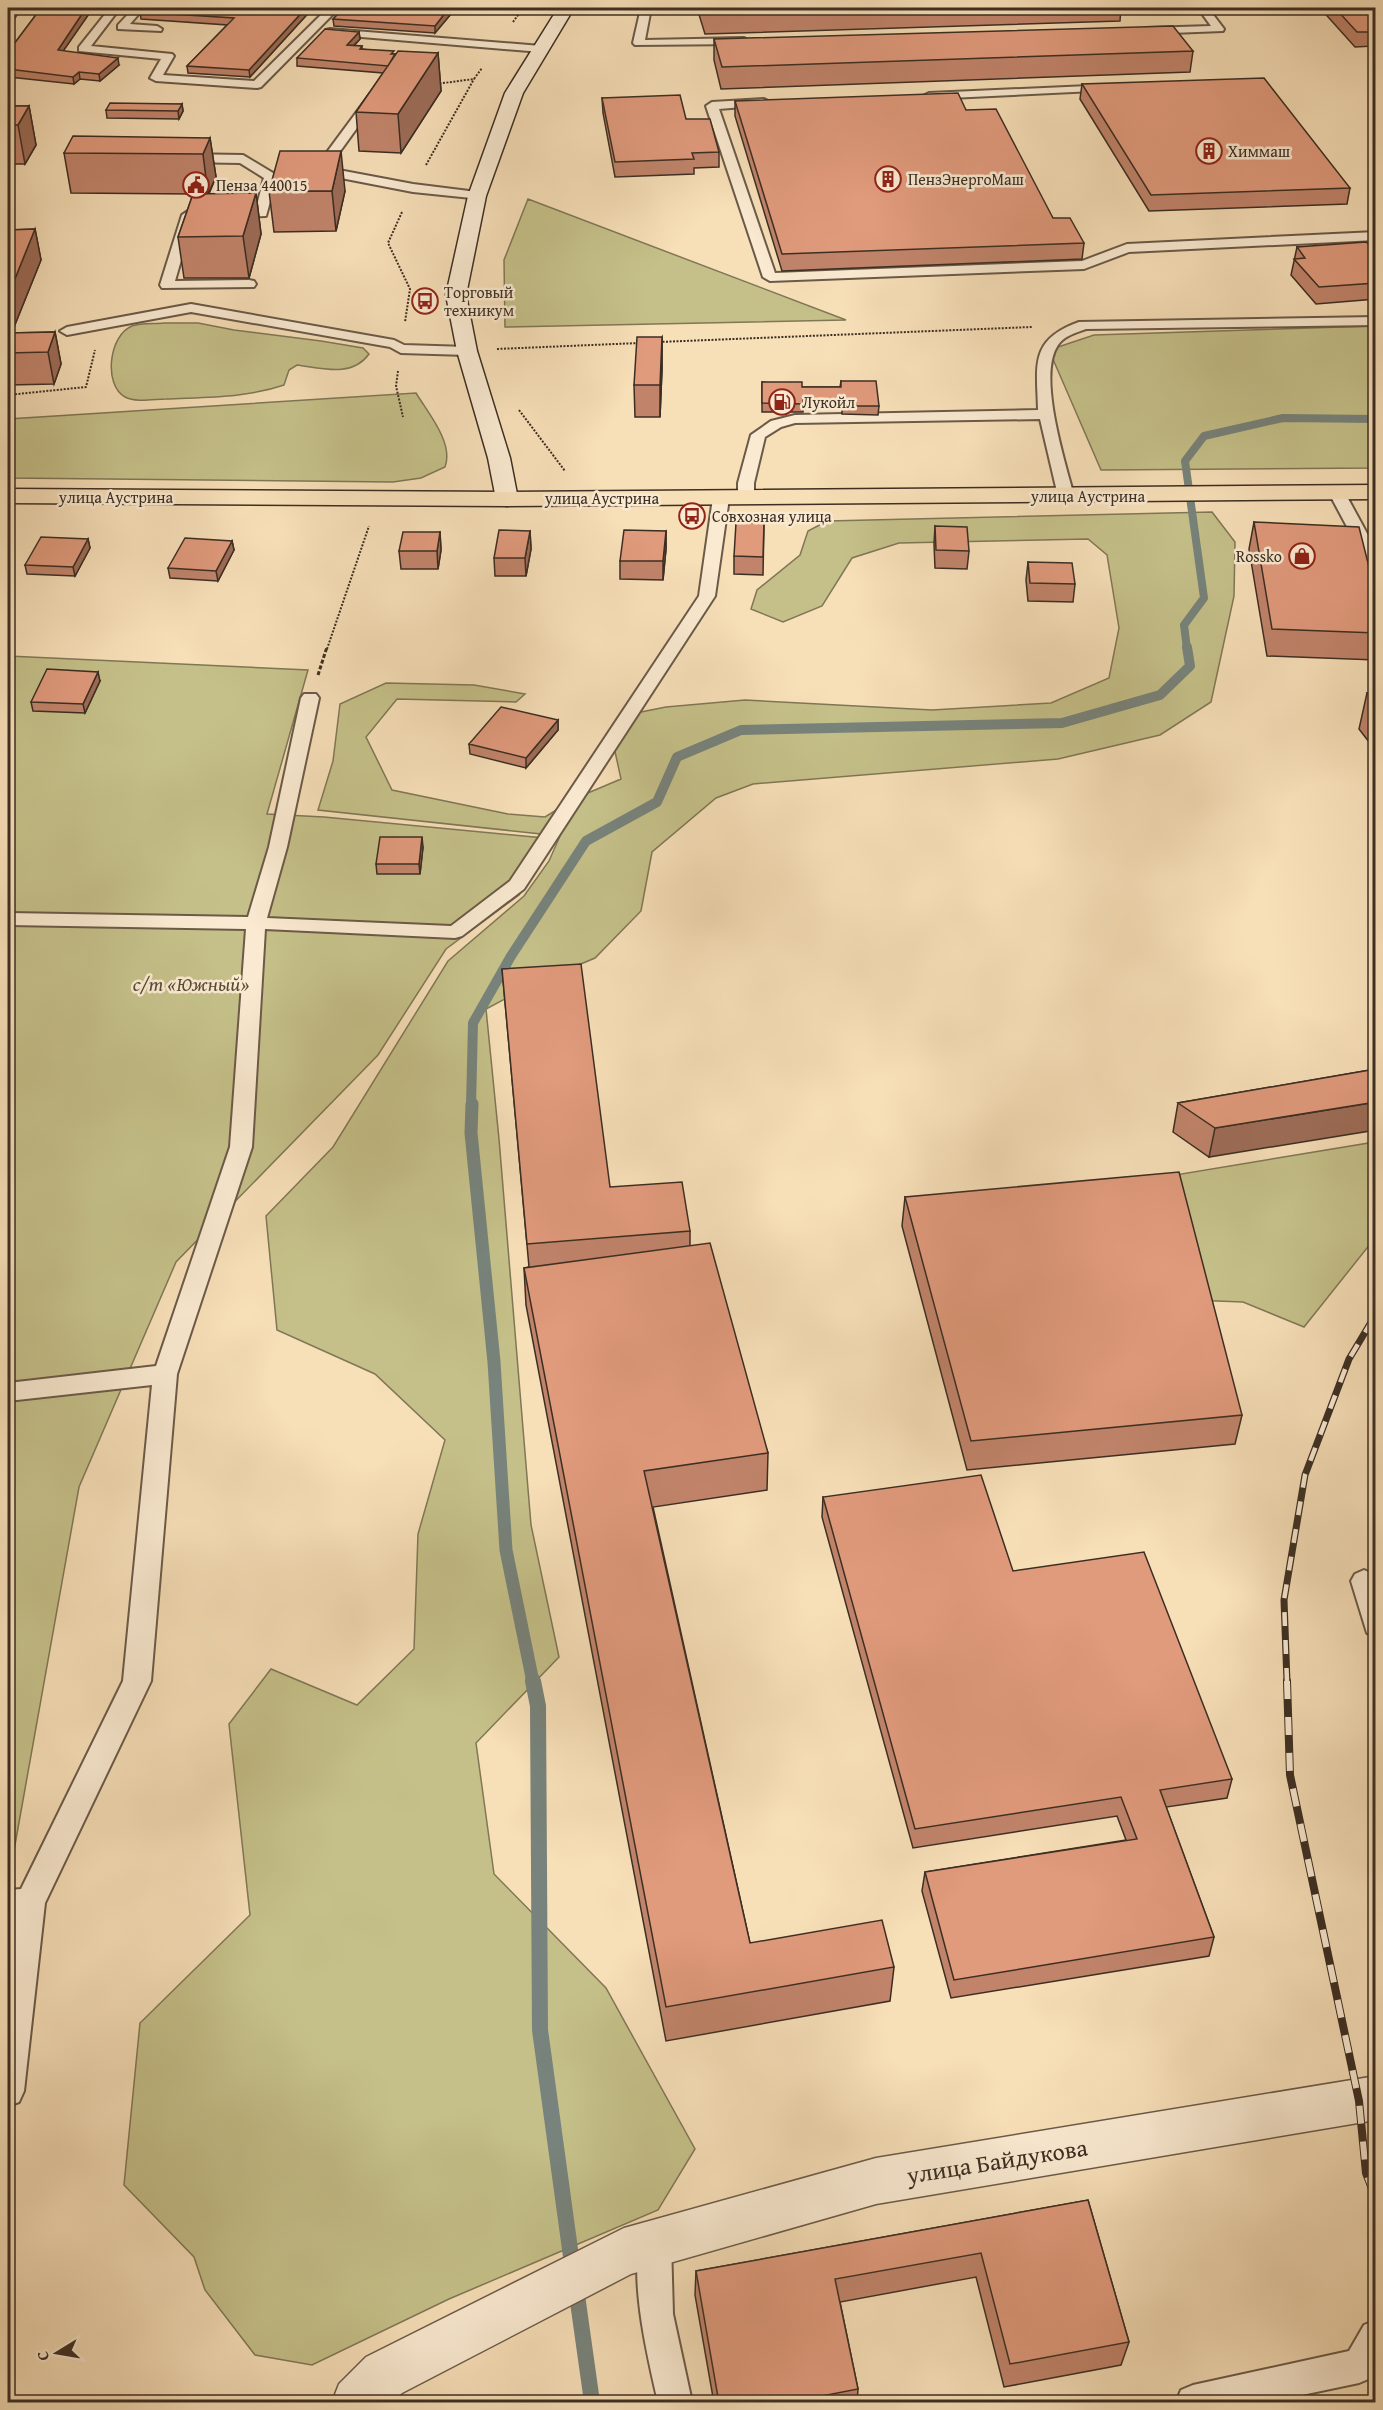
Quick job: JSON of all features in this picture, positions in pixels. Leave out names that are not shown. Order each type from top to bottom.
[{"type":"main road","points":[[507,499],[499,458],[467,351],[456,295],[477,196],[514,93],[566,8]]},
{"type":"main road","name":"улица Аустрина","points":[[8,496],[507,499],[1376,492]]},
{"type":"main road","name":"улица Байдукова","points":[[370,2389],[640,2248],[876,2181],[1376,2098]]},
{"type":"lane","points":[[8,19],[15,8]]},
{"type":"lane","points":[[115,8],[83,49],[168,56],[156,78],[257,85],[334,8]]},
{"type":"lane","points":[[139,8],[122,27],[157,29]]},
{"type":"lane","points":[[646,8],[639,44],[757,40]]},
{"type":"lane","points":[[1137,31],[1220,29],[1203,8]]},
{"type":"lane","points":[[312,30],[541,49]]},
{"type":"lane","points":[[320,170],[383,83]]},
{"type":"lane","points":[[912,97],[1124,87]]},
{"type":"lane","points":[[783,102],[712,106],[770,277],[1084,265],[1127,248],[1376,236]]},
{"type":"lane","points":[[174,158],[243,159],[271,177],[320,170],[413,188],[477,196]]},
{"type":"lane","points":[[249,284],[167,285],[187,215],[261,213],[271,177]]},
{"type":"lane","points":[[68,331],[191,308],[394,344],[401,349],[467,351]]},
{"type":"lane","points":[[1066,496],[1046,414],[1045,362],[1057,337],[1084,325],[1245,325],[1376,321]]},
{"type":"lane","points":[[746,498],[746,483],[758,435],[776,424],[795,419],[1046,414]]},
{"type":"lane","points":[[1336,493],[1376,566]]},
{"type":"lane","points":[[8,919],[256,922],[454,932],[518,885],[707,596],[721,498]]},
{"type":"lane","points":[[8,2091],[19,1903],[137,1681],[165,1374],[241,1147],[256,922],[278,847],[310,698]]},
{"type":"lane","points":[[14,1389],[165,1374]]},
{"type":"lane","points":[[1364,1581],[1376,1625]]},
{"type":"lane","points":[[640,2248],[675,2403]]},
{"type":"lane","points":[[1193,2403],[1359,2366],[1376,2337]]},
{"type":"path","points":[[403,417],[396,386],[410,289],[388,243],[413,188],[474,79]]},
{"type":"path","points":[[658,342],[1084,325]]},
{"type":"path","points":[[493,349],[647,343]]},
{"type":"path","points":[[310,698],[377,498]]},
{"type":"green space","points":[[528,199],[846,320],[505,327],[504,260]]},
{"type":"green space","points":[[198,323],[321,341],[363,348],[369,354],[354,366],[345,369],[297,365],[289,370],[284,385],[255,392],[226,396],[129,399],[118,391],[111,372],[114,349],[118,339],[132,326]]},
{"type":"green space","points":[[1375,326],[1375,468],[1101,470],[1049,350],[1094,335]]},
{"type":"green space","points":[[416,393],[443,438],[447,458],[445,467],[421,478],[393,482],[8,478],[8,419]]},
{"type":"green space","points":[[1212,512],[1235,542],[1234,596],[1211,702],[1160,735],[1058,759],[753,784],[716,798],[652,852],[641,911],[595,958],[533,984],[486,1009],[531,1525],[559,1657],[476,1743],[494,1874],[606,1988],[695,2149],[658,2210],[449,2299],[312,2365],[255,2355],[205,2290],[194,2257],[124,2185],[140,2023],[250,1915],[229,1724],[271,1669],[357,1705],[414,1649],[418,1534],[445,1440],[375,1374],[277,1330],[266,1216],[333,1147],[448,961],[524,896],[549,861],[560,836],[318,810],[333,761],[340,704],[386,683],[474,685],[525,694],[516,702],[397,699],[366,737],[392,790],[508,814],[545,817],[576,798],[621,779],[614,747],[621,716],[666,707],[745,700],[932,710],[1051,703],[1109,678],[1119,628],[1107,555],[1088,539],[899,543],[852,558],[822,606],[783,622],[751,609],[757,590],[800,555],[808,531],[827,521]]},
{"type":"green space","name":"с/т «Южный»","points":[[8,656],[308,670],[267,814],[324,817],[554,839],[519,895],[446,949],[378,1055],[176,1262],[79,1487],[8,1884]]},
{"type":"green space","points":[[1375,1142],[1375,1238],[1304,1327],[1243,1302],[1191,1300],[1151,1179]]},
{"type":"building","points":[[41,8],[86,8],[58,50],[118,58],[99,74],[79,72],[73,77],[8,69],[14,65],[8,64],[8,52]]},
{"type":"building","points":[[144,8],[306,8],[249,70],[187,66],[234,18],[140,12]]},
{"type":"building","points":[[344,8],[449,8],[435,26],[333,19]]},
{"type":"building","points":[[703,8],[885,8],[705,13]]},
{"type":"building","points":[[1335,8],[1376,8],[1376,32],[1357,32]]},
{"type":"building","points":[[1173,26],[1193,51],[722,67],[714,39]]},
{"type":"building","points":[[325,29],[359,32],[347,45],[362,46],[360,49],[394,51],[391,54],[395,54],[388,66],[297,58]]},
{"type":"building","points":[[398,51],[438,53],[398,114],[356,112]]},
{"type":"building","name":"Химмаш","points":[[1264,78],[1350,188],[1151,195],[1082,84]]},
{"type":"building","name":"ПензЭнергоМаш","points":[[958,93],[966,110],[996,109],[1053,218],[1070,218],[1084,243],[782,254],[735,101]]},
{"type":"building","points":[[680,95],[686,119],[710,119],[719,152],[692,153],[694,159],[615,162],[602,98]]},
{"type":"building","points":[[110,103],[182,104],[178,111],[106,110]]},
{"type":"building","points":[[8,106],[29,106],[18,125],[8,125]]},
{"type":"building","points":[[73,136],[210,138],[203,154],[64,153]]},
{"type":"building","points":[[280,151],[341,151],[332,191],[269,191]]},
{"type":"building","points":[[256,193],[243,236],[178,237],[193,194]]},
{"type":"building","points":[[35,229],[8,296],[8,230]]},
{"type":"building","points":[[1366,242],[1376,251],[1376,283],[1319,287],[1294,259],[1305,258],[1297,247]]},
{"type":"building","points":[[55,332],[48,352],[8,353],[8,333]]},
{"type":"building","points":[[637,337],[662,337],[660,385],[634,385]]},
{"type":"building","points":[[841,381],[876,381],[879,406],[843,406],[842,400],[803,400],[803,404],[762,403],[762,382],[802,382],[802,387],[841,387]]},
{"type":"building","points":[[1254,522],[1359,527],[1376,595],[1376,633],[1272,629]]},
{"type":"building","points":[[736,523],[764,523],[763,557],[734,556]]},
{"type":"building","points":[[935,526],[967,527],[969,551],[936,550]]},
{"type":"building","points":[[499,530],[530,531],[525,558],[494,558]]},
{"type":"building","points":[[624,530],[666,531],[663,561],[620,561]]},
{"type":"building","points":[[403,532],[440,532],[437,551],[399,551]]},
{"type":"building","points":[[41,537],[88,539],[73,567],[25,565]]},
{"type":"building","points":[[185,538],[232,541],[216,571],[168,568]]},
{"type":"building","points":[[1028,562],[1072,563],[1075,584],[1030,583]]},
{"type":"building","points":[[47,669],[98,672],[83,704],[31,702]]},
{"type":"building","points":[[1376,692],[1376,704],[1367,693]]},
{"type":"building","points":[[501,707],[558,720],[526,758],[469,744]]},
{"type":"building","points":[[380,837],[422,837],[419,864],[376,864]]},
{"type":"building","points":[[581,964],[610,1187],[682,1182],[690,1231],[527,1244],[502,969]]},
{"type":"building","points":[[1376,1069],[1376,1102],[1215,1128],[1178,1103]]},
{"type":"building","points":[[1179,1172],[1242,1415],[971,1441],[905,1197]]},
{"type":"building","points":[[710,1243],[768,1453],[644,1471],[750,1943],[882,1920],[894,1967],[666,2007],[524,1268]]},
{"type":"building","points":[[981,1475],[1013,1571],[1144,1552],[1232,1779],[1160,1790],[1214,1937],[954,1980],[925,1872],[1137,1839],[1121,1797],[915,1829],[823,1497]]},
{"type":"building","points":[[1088,2200],[1129,2342],[1010,2364],[981,2253],[835,2279],[858,2389],[786,2403],[719,2403],[696,2271]]},
{"type":"waterway","points":[[1187,649],[1184,625],[1204,598],[1185,461],[1204,436],[1283,418],[1376,419]]},
{"type":"waterway","points":[[471,1106],[473,1023],[511,956],[586,841],[657,802],[677,757],[741,730],[1062,723],[1160,695],[1190,666],[1187,647]]},
{"type":"waterway","points":[[472,1104],[471,1133],[494,1362],[506,1550],[533,1682]]},
{"type":"waterway","points":[[533,1681],[538,1706],[540,2030],[573,2271]]},
{"type":"waterway","points":[[576,2288],[592,2402]]},
{"type":"railway","points":[[1287,1682],[1284,1600],[1305,1475],[1349,1359],[1376,1314]]},
{"type":"railway","points":[[1287,1681],[1290,1775],[1359,2101],[1366,2173],[1376,2199]]},
{"type":"place","name":"Химмаш","points":[[1209,151]]},
{"type":"place","name":"ПензЭнергоМаш","points":[[888,179]]},
{"type":"place","name":"Пенза 440015","points":[[196,185]]},
{"type":"place","name":"Торговый техникум","points":[[425,301]]},
{"type":"place","name":"Лукойл","points":[[782,402]]},
{"type":"place","name":"Совхозная улица","points":[[692,516]]},
{"type":"place","name":"Rossko","points":[[1302,556]]}]
